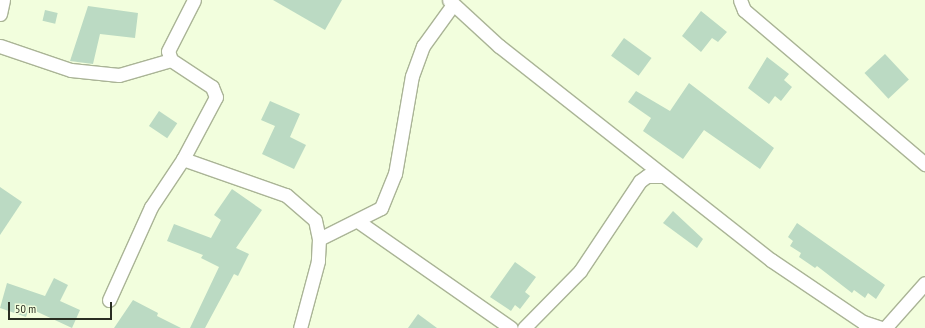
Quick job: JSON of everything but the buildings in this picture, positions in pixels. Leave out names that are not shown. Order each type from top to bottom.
[{"type":"street","points":[[0,14],[4,0]]},
{"type":"street","points":[[108,300],[151,207],[183,159],[216,97],[212,87],[171,60],[168,51],[194,0]]},
{"type":"street","points":[[740,0],[744,10],[925,164]]},
{"type":"street","points":[[319,239],[359,222],[382,208],[395,174],[412,76],[424,46],[450,3],[662,176],[801,282],[863,322],[881,328]]},
{"type":"street","points":[[0,46],[71,70],[119,75],[171,60]]},
{"type":"street","points":[[183,159],[286,194],[315,220],[319,239],[312,290],[300,328]]},
{"type":"street","points":[[524,328],[580,271],[640,181],[647,176],[662,176]]},
{"type":"street","points":[[359,222],[511,328]]},
{"type":"street","points":[[885,328],[925,283]]}]
